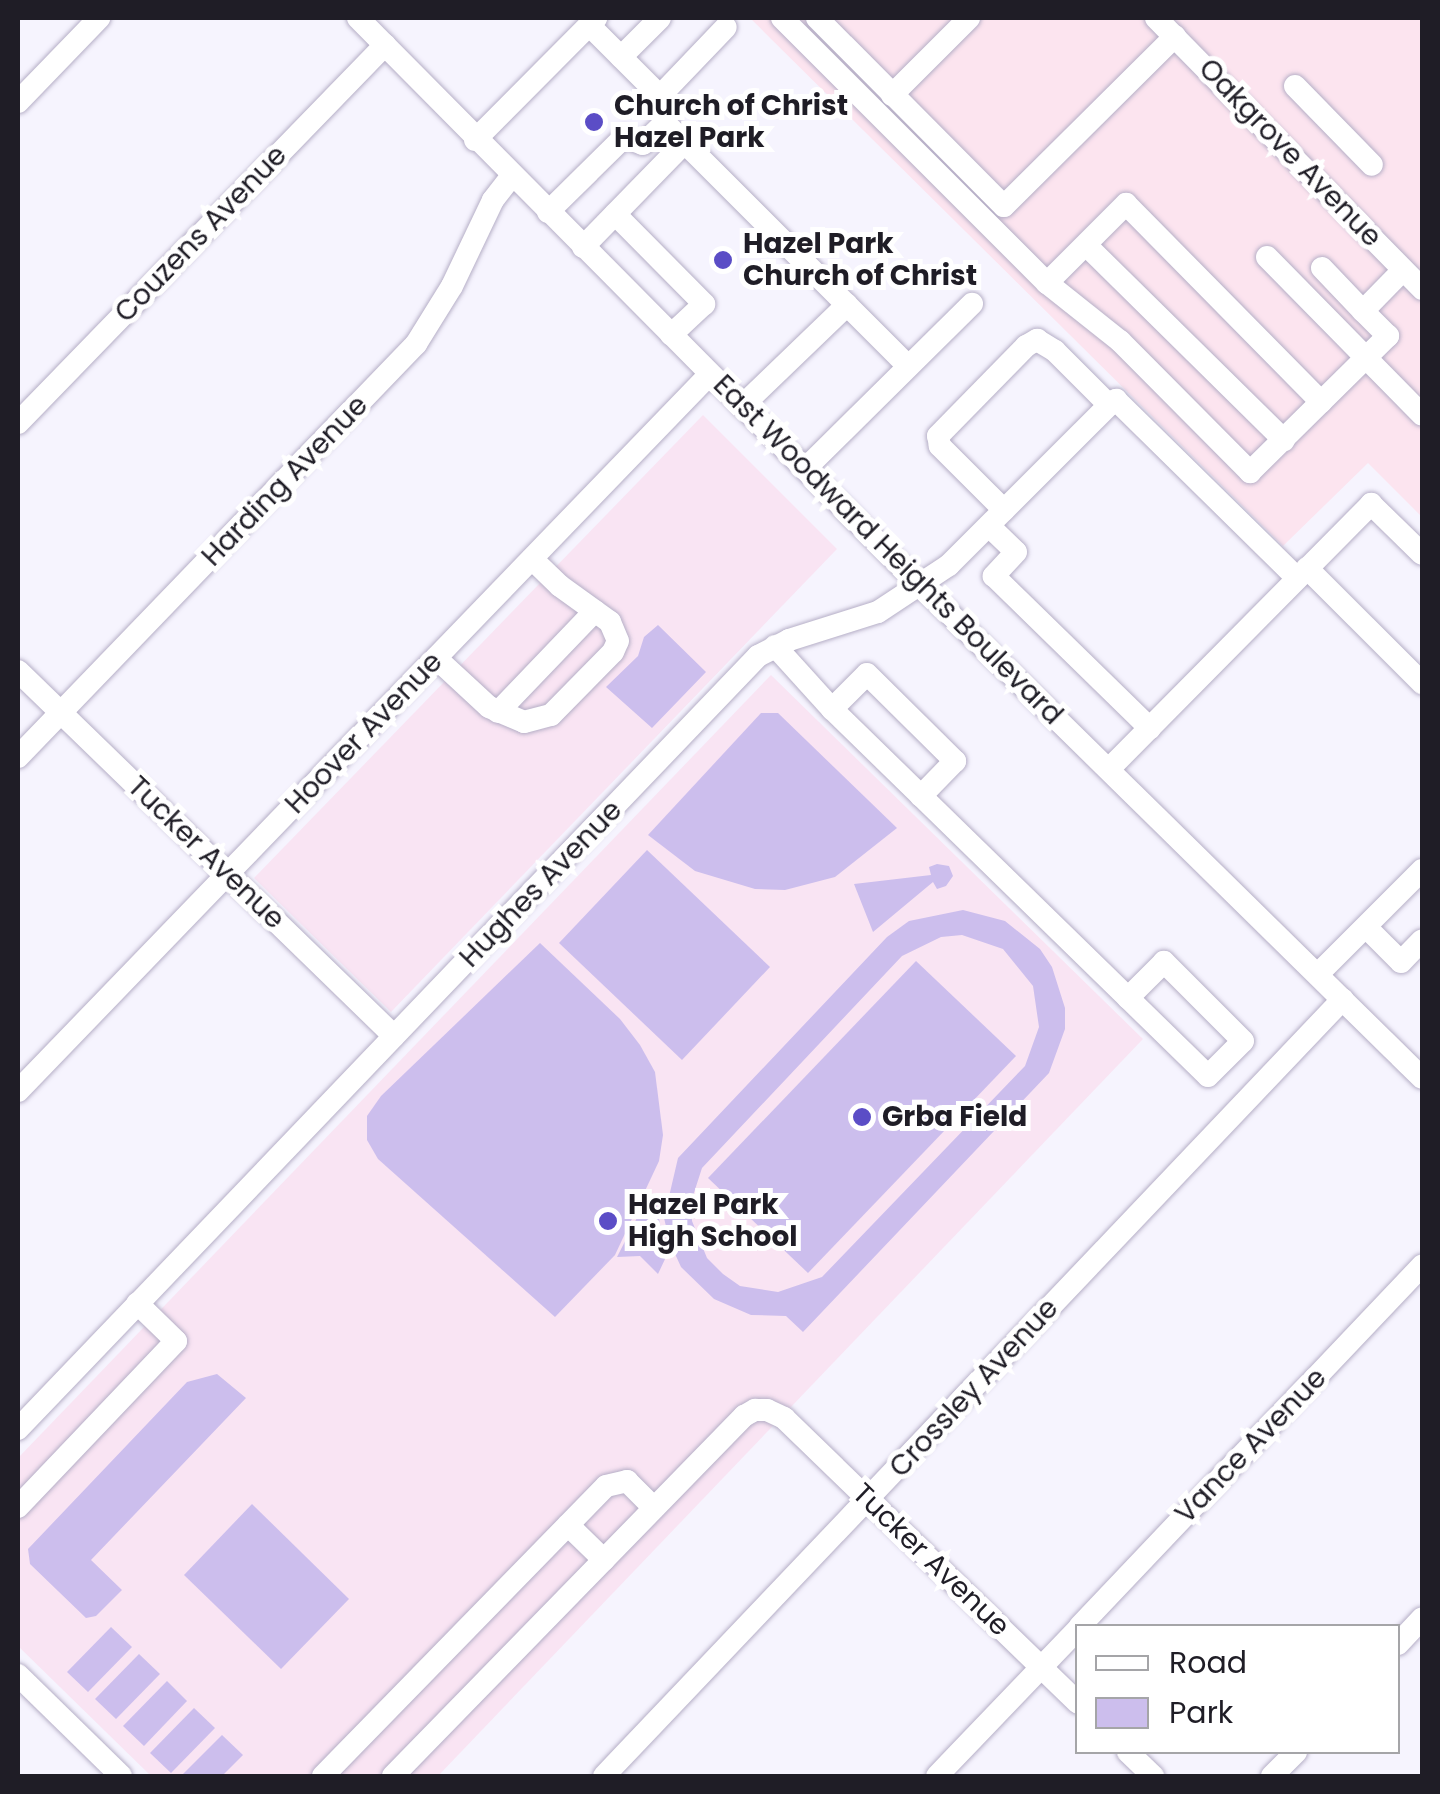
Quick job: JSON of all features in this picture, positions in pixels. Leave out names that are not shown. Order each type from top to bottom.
[{"type":"street","points":[[18,102],[99,18]]},
{"type":"street","name":"East Woodward Heights Boulevard","points":[[358,18],[919,583],[1422,1078]]},
{"type":"street","points":[[621,57],[660,18]]},
{"type":"street","points":[[782,18],[1047,283],[1120,341],[1250,472],[1388,336],[1322,268]]},
{"type":"street","points":[[817,18],[1004,206],[1175,36]]},
{"type":"street","points":[[892,95],[969,18]]},
{"type":"street","name":"Oakgrove Avenue","points":[[1156,18],[1422,289]]},
{"type":"street","points":[[475,140],[592,21],[660,96],[665,123],[908,366]]},
{"type":"street","points":[[660,96],[726,27]]},
{"type":"street","name":"Couzens Avenue","points":[[18,423],[385,44]]},
{"type":"street","points":[[1295,86],[1372,165]]},
{"type":"street","points":[[548,212],[624,137],[643,144],[665,123]]},
{"type":"street","points":[[582,247],[684,142]]},
{"type":"street","name":"Harding Avenue","points":[[18,757],[416,344],[452,286],[494,200],[512,176]]},
{"type":"street","points":[[1047,283],[1126,204],[1322,402]]},
{"type":"street","points":[[614,214],[704,304],[672,335]]},
{"type":"street","points":[[1086,245],[1284,440]]},
{"type":"street","points":[[1268,256],[1422,415]]},
{"type":"street","points":[[1363,310],[1403,270]]},
{"type":"street","points":[[805,469],[972,304]]},
{"type":"street","points":[[742,406],[847,305]]},
{"type":"street","points":[[1150,728],[994,576],[1016,552],[997,518],[940,446],[938,436],[1026,346],[1037,340],[1055,352],[1109,405],[1116,400],[1422,683]]},
{"type":"street","name":"Hoover Avenue","points":[[18,1091],[710,374]]},
{"type":"street","name":"Hughes Avenue","points":[[18,1429],[758,656],[775,646],[853,622],[949,566],[1109,405]]},
{"type":"street","points":[[1109,770],[1371,504],[1422,554]]},
{"type":"street","points":[[436,658],[498,712],[524,722],[540,721],[613,652],[616,630],[532,559]]},
{"type":"street","points":[[498,712],[595,612]]},
{"type":"street","points":[[775,646],[832,709],[921,796],[1128,998],[1208,1076],[1243,1041],[1164,962],[1128,998]]},
{"type":"street","name":"Tucker Avenue","points":[[18,670],[394,1036]]},
{"type":"street","points":[[832,709],[867,674],[956,761],[921,796]]},
{"type":"street","points":[[1318,974],[1422,870]]},
{"type":"street","points":[[1366,928],[1401,962],[1422,940]]},
{"type":"street","name":"Crossley Avenue","points":[[604,1776],[1344,999]]},
{"type":"street","points":[[1227,1057],[1258,1088]]},
{"type":"street","name":"Vance Avenue","points":[[1083,1624],[1422,1266]]},
{"type":"street","points":[[18,1507],[176,1341],[137,1304]]},
{"type":"street","name":"Tucker Avenue","points":[[654,1508],[744,1416],[767,1410],[784,1418],[1075,1699]]},
{"type":"street","points":[[322,1776],[568,1525],[616,1480],[627,1481],[654,1508],[394,1776]]},
{"type":"street","points":[[568,1525],[604,1560]]},
{"type":"street","points":[[1400,1642],[1422,1618]]},
{"type":"street","name":"Vance Avenue","points":[[938,1776],[1075,1632]]},
{"type":"street","points":[[21,1684],[122,1776]]},
{"type":"street","points":[[1130,1754],[1153,1776]]},
{"type":"street","points":[[1272,1776],[1294,1754]]},
{"type":"shaded area","points":[[750,18],[1422,18],[1422,517],[1368,463],[1283,546]]},
{"type":"shaded area","points":[[703,415],[837,549],[391,1012],[254,878]]},
{"type":"shaded area","name":"Hazel Park High School","points":[[771,675],[1143,1039],[438,1776],[151,1776],[18,1646],[18,1458]]},
{"type":"green space","points":[[658,625],[706,672],[652,728],[606,687],[638,656],[644,637]]},
{"type":"green space","points":[[761,713],[778,713],[897,828],[835,877],[785,890],[755,889],[695,871],[648,835]]},
{"type":"green space","points":[[647,850],[770,967],[682,1060],[559,943]]},
{"type":"green space","points":[[949,866],[953,876],[946,886],[937,889],[933,882],[873,932],[854,884],[931,875],[929,867]]},
{"type":"green space","points":[[963,910],[1005,921],[1040,949],[1052,967],[1065,1008],[1065,1029],[1049,1073],[803,1332],[786,1316],[751,1315],[714,1299],[681,1267],[670,1243],[664,1218],[678,1158],[887,937],[909,921]],"holes":[[[962,935],[1003,949],[1033,986],[1039,1027],[1025,1066],[822,1277],[778,1292],[740,1286],[723,1274],[707,1258],[692,1221],[691,1202],[702,1168],[902,956],[941,937]]]},
{"type":"green space","points":[[540,943],[620,1019],[640,1045],[655,1072],[663,1135],[659,1161],[615,1255],[555,1317],[378,1159],[367,1140],[367,1116],[381,1096]]},
{"type":"green space","name":"Grba Field","points":[[916,961],[1016,1056],[808,1273],[708,1178]]},
{"type":"green space","points":[[645,1202],[656,1202],[666,1257],[658,1274],[640,1256],[617,1257]]},
{"type":"green space","points":[[217,1374],[246,1398],[91,1560],[122,1590],[96,1616],[86,1618],[30,1564],[28,1549],[187,1382]]},
{"type":"green space","points":[[252,1504],[349,1599],[281,1669],[184,1575]]},
{"type":"green space","points":[[111,1627],[132,1647],[88,1692],[67,1672]]},
{"type":"green space","points":[[139,1654],[160,1674],[116,1719],[95,1699]]},
{"type":"green space","points":[[167,1681],[187,1701],[144,1746],[123,1726]]},
{"type":"green space","points":[[194,1708],[215,1728],[171,1773],[150,1753]]},
{"type":"green space","points":[[222,1735],[243,1755],[222,1776],[181,1776]]},
{"type":"place","name":"Church of Christ Hazel Park","points":[[594,122]]},
{"type":"place","name":"Hazel Park Church of Christ","points":[[723,260]]},
{"type":"place","name":"Grba Field","points":[[862,1117]]},
{"type":"place","name":"Hazel Park High School","points":[[608,1221]]}]
